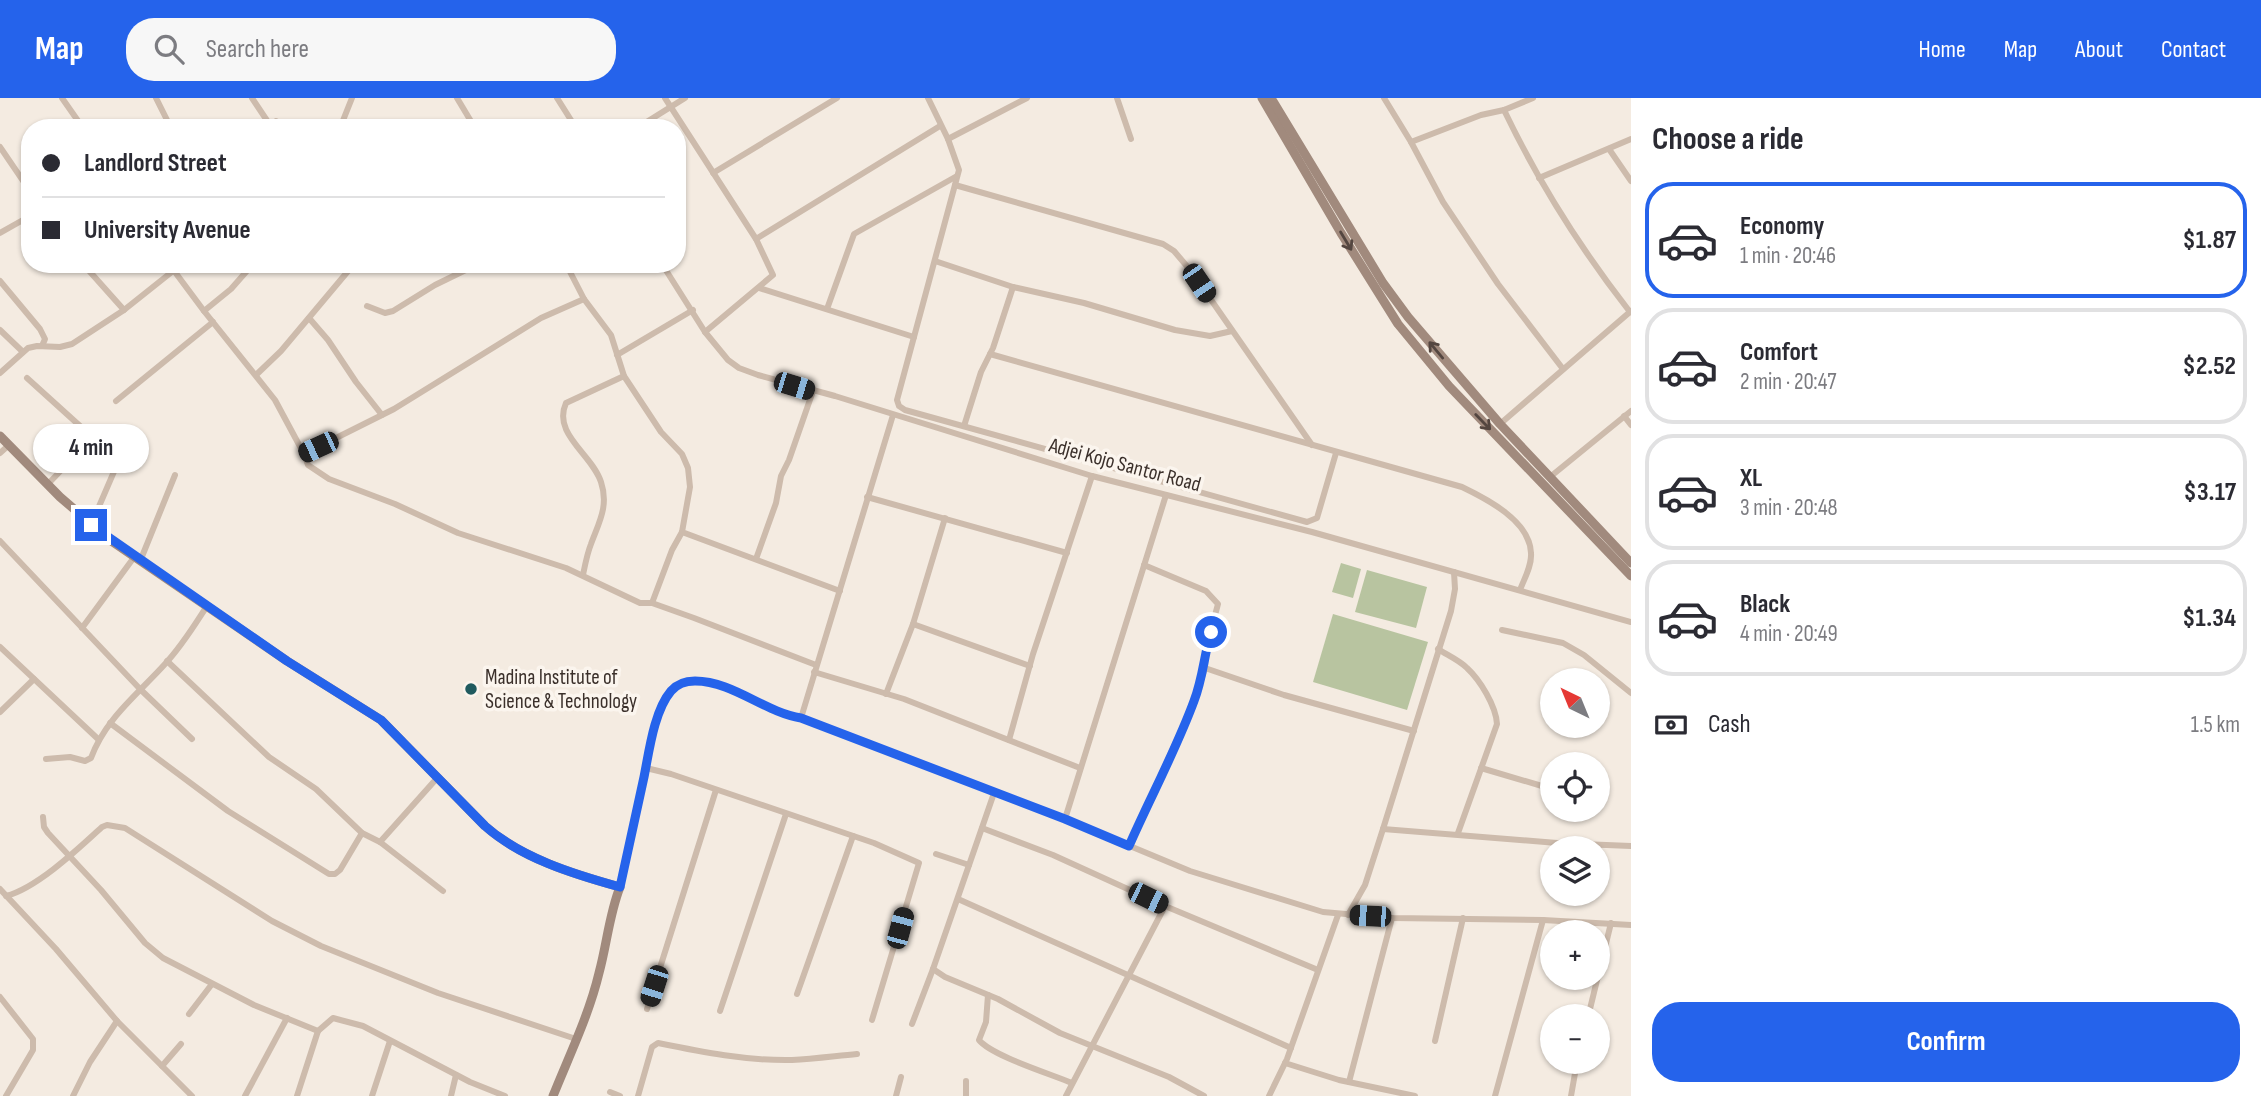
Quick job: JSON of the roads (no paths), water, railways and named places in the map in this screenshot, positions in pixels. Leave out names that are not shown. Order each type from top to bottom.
[{"type":"street","points":[[62,98],[77,119]]},
{"type":"street","points":[[156,98],[166,119]]},
{"type":"street","points":[[252,98],[265,119]]},
{"type":"street","points":[[343,119],[351,98]]},
{"type":"street","points":[[457,98],[470,119]]},
{"type":"street","points":[[557,98],[570,119]]},
{"type":"street","points":[[665,98],[679,119]]},
{"type":"street","points":[[650,119],[685,98]]},
{"type":"street","points":[[713,173],[837,98]]},
{"type":"street","points":[[928,98],[948,139],[959,170],[897,400],[899,406],[905,410],[1307,522],[1317,518],[1336,453]]},
{"type":"street","points":[[948,139],[1027,98]]},
{"type":"street","points":[[1116,98],[1131,139]]},
{"type":"street","points":[[1262,98],[1398,324],[1449,386],[1631,576]]},
{"type":"street","points":[[1271,98],[1383,283],[1420,332],[1500,424],[1631,563]]},
{"type":"street","points":[[1384,98],[1443,202],[1498,284],[1563,369]]},
{"type":"street","points":[[1411,142],[1533,98]]},
{"type":"street","points":[[1500,424],[1630,311],[1596,268],[1528,162],[1504,110]]},
{"type":"street","points":[[756,239],[940,126]]},
{"type":"street","points":[[686,130],[756,239],[773,275],[705,332]]},
{"type":"street","points":[[1539,178],[1631,139]]},
{"type":"street","points":[[0,147],[21,178]]},
{"type":"street","points":[[1609,149],[1631,181]]},
{"type":"street","points":[[827,309],[855,234],[957,176]]},
{"type":"street","points":[[955,185],[1163,244],[1174,251],[1187,265],[1312,445]]},
{"type":"street","points":[[0,233],[21,221]]},
{"type":"street","points":[[935,261],[1013,287],[1084,303],[1175,330],[1210,337],[1232,331]]},
{"type":"street","points":[[91,273],[124,310]]},
{"type":"street","points":[[0,373],[28,348],[72,344],[124,310],[164,273]]},
{"type":"street","points":[[176,273],[275,400],[308,465],[329,479],[395,504],[458,533],[583,575],[640,603],[652,603],[1080,768]]},
{"type":"street","points":[[204,311],[231,289],[245,273]]},
{"type":"street","points":[[257,374],[346,273]]},
{"type":"street","points":[[367,306],[384,313],[393,311],[460,273]]},
{"type":"street","points":[[571,273],[584,299],[611,335],[624,376],[661,432],[682,454],[688,468],[690,487],[682,532],[672,550],[652,603]]},
{"type":"street","name":"Adjei Kojo Santor Road","points":[[668,273],[705,332],[728,360],[739,368],[1092,476],[1312,531],[1631,622]]},
{"type":"street","points":[[0,281],[40,329],[45,339],[42,346]]},
{"type":"street","points":[[964,426],[1013,287]]},
{"type":"street","points":[[759,288],[914,337]]},
{"type":"street","points":[[304,454],[438,384],[541,318],[584,299]]},
{"type":"street","points":[[617,355],[692,310]]},
{"type":"street","points":[[309,318],[382,415]]},
{"type":"street","points":[[116,401],[213,322]]},
{"type":"street","points":[[0,330],[23,352]]},
{"type":"street","points":[[990,354],[1462,487],[1510,515],[1527,538],[1532,552],[1520,590]]},
{"type":"street","points":[[583,575],[590,547],[604,512],[604,499],[594,467],[563,428],[562,412],[566,403],[624,376]]},
{"type":"street","points":[[27,378],[90,435],[91,439],[48,484]]},
{"type":"street","points":[[757,559],[776,503],[781,476],[813,391]]},
{"type":"street","points":[[1550,477],[1631,411]]},
{"type":"street","points":[[801,718],[893,415]]},
{"type":"street","points":[[1624,416],[1631,425]]},
{"type":"street","points":[[0,436],[91,525],[297,668],[381,720],[485,826],[513,847],[620,887]]},
{"type":"street","points":[[0,453],[9,445]]},
{"type":"street","points":[[91,525],[125,446]]},
{"type":"street","points":[[82,628],[138,558],[175,475]]},
{"type":"street","points":[[1009,740],[1030,666],[1092,476]]},
{"type":"street","points":[[1065,819],[1166,495]]},
{"type":"street","points":[[867,496],[1068,552]]},
{"type":"street","points":[[886,694],[913,624],[945,518]]},
{"type":"street","points":[[682,532],[840,591]]},
{"type":"street","points":[[0,541],[140,689],[192,739]]},
{"type":"street","points":[[1129,846],[1194,702],[1205,668],[1206,649],[1218,604],[1206,591],[1144,565]]},
{"type":"street","points":[[1348,915],[1365,885],[1414,731],[1437,649],[1451,611],[1455,589],[1454,572]]},
{"type":"street","points":[[46,759],[63,757],[89,760],[98,739],[110,723],[167,662],[190,634],[207,606]]},
{"type":"street","points":[[913,624],[1030,666]]},
{"type":"street","points":[[1502,630],[1563,643],[1584,655],[1631,692]]},
{"type":"street","points":[[0,648],[98,739]]},
{"type":"street","points":[[1437,649],[1468,668],[1488,698],[1497,718],[1458,833]]},
{"type":"street","points":[[167,662],[269,757],[316,789],[362,833],[380,842],[443,891]]},
{"type":"street","points":[[1205,668],[1284,695],[1414,731]]},
{"type":"street","points":[[0,712],[34,679]]},
{"type":"street","points":[[553,1096],[600,972],[611,908],[620,887],[653,735],[661,711],[671,691],[680,684],[695,681],[716,685],[775,710],[1065,819],[1190,871],[1338,915],[1543,920]]},
{"type":"street","points":[[110,723],[228,811],[329,874],[340,870],[362,833]]},
{"type":"street","points":[[646,768],[853,836],[919,863],[872,1020]]},
{"type":"street","points":[[1480,768],[1540,786]]},
{"type":"street","points":[[380,842],[438,777]]},
{"type":"street","points":[[647,1009],[716,790]]},
{"type":"street","points":[[912,1024],[994,793]]},
{"type":"street","points":[[720,1011],[786,814]]},
{"type":"street","points":[[43,817],[44,827],[145,943],[163,958],[212,984],[318,1031]]},
{"type":"street","points":[[6,896],[20,892],[69,856],[102,827],[107,825],[125,828],[272,920],[321,946],[438,993],[576,1040]]},
{"type":"street","points":[[982,828],[1053,855],[1165,906],[1318,970]]},
{"type":"street","points":[[1383,829],[1631,846]]},
{"type":"street","points":[[797,994],[853,836]]},
{"type":"street","points":[[936,854],[969,865]]},
{"type":"street","points":[[0,889],[56,949],[117,1021],[192,1096]]},
{"type":"street","points":[[20,892],[21,912]]},
{"type":"street","points":[[958,899],[1290,1048]]},
{"type":"street","points":[[1066,1096],[1165,906]]},
{"type":"street","points":[[1269,1096],[1285,1063],[1338,915]]},
{"type":"street","points":[[1349,1082],[1392,918]]},
{"type":"street","points":[[1435,1041],[1463,918]]},
{"type":"street","points":[[1591,1004],[1611,923],[1631,925]]},
{"type":"street","points":[[1495,1096],[1540,931]]},
{"type":"street","points":[[933,969],[1048,1028],[1169,1077],[1205,1096]]},
{"type":"street","points":[[189,1014],[212,984]]},
{"type":"street","points":[[988,995],[986,1022],[979,1040],[996,1052],[1072,1083]]},
{"type":"street","points":[[0,997],[33,1039],[33,1050],[6,1096]]},
{"type":"street","points":[[245,1096],[287,1018]]},
{"type":"street","points":[[297,1096],[318,1031],[333,1018],[363,1026],[456,1075],[505,1096]]},
{"type":"street","points":[[73,1096],[90,1062],[117,1021]]},
{"type":"street","points":[[372,1096],[390,1041]]},
{"type":"street","points":[[162,1066],[180,1044]]},
{"type":"street","points":[[638,1096],[651,1050],[656,1044],[704,1053],[764,1059],[792,1060],[857,1054]]},
{"type":"street","points":[[1285,1063],[1349,1082],[1415,1096]]},
{"type":"street","points":[[1571,1096],[1575,1074]]},
{"type":"street","points":[[451,1096],[456,1075]]},
{"type":"street","points":[[896,1096],[901,1077]]},
{"type":"street","points":[[966,1081],[966,1096]]},
{"type":"street","points":[[610,1092],[620,1096]]},
{"type":"place","name":"Madina Institute of Science & Technology","points":[[471,689]]}]
